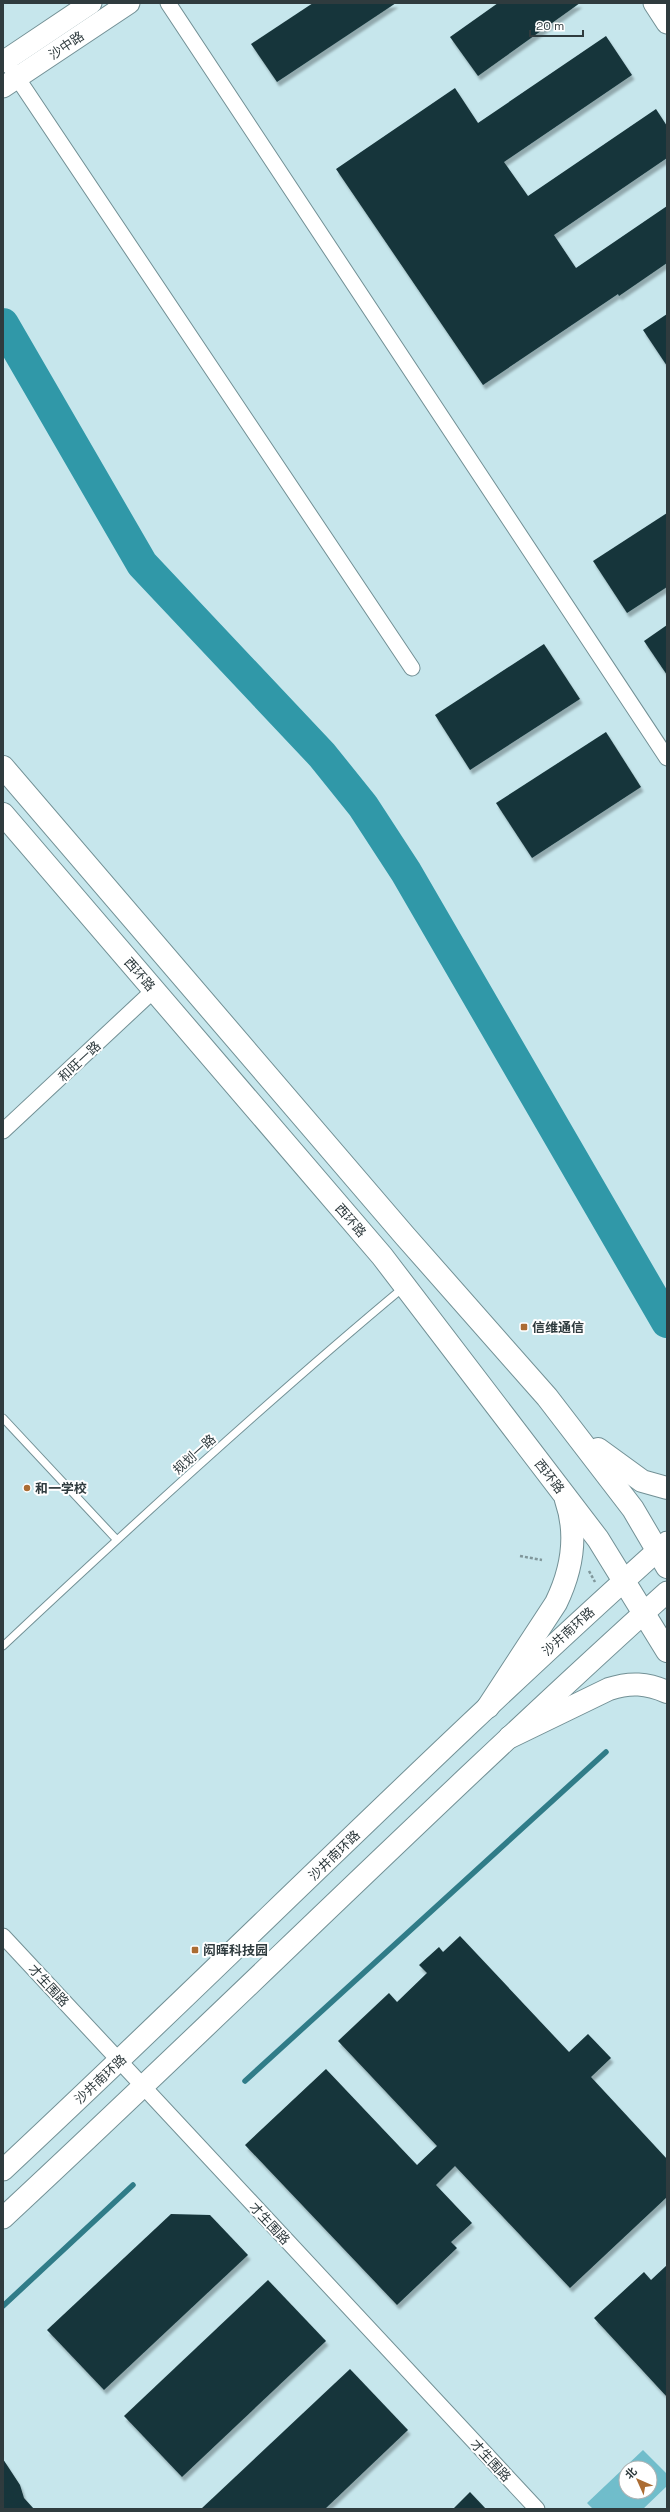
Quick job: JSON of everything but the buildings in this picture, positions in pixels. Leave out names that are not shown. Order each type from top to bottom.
[{"type":"main road","name":"沙中路","points":[[4,59],[91,3]]},
{"type":"main road","name":"沙中路","points":[[10,82],[129,3]]},
{"type":"main road","points":[[654,3],[667,23]]},
{"type":"main road","points":[[3,767],[577,1434],[664,1553]]},
{"type":"main road","name":"西环路","points":[[3,814],[382,1256],[598,1539],[667,1651]]},
{"type":"main road","points":[[577,1434],[642,1481],[667,1488]]},
{"type":"main road","points":[[488,1707],[556,1603],[564,1587],[569,1570],[572,1538],[570,1515],[563,1494]]},
{"type":"main road","name":"沙井南环路","points":[[3,2170],[120,2061],[488,1707],[624,1581],[664,1553]]},
{"type":"main road","points":[[3,2218],[144,2087],[510,1737],[667,1592]]},
{"type":"main road","points":[[510,1737],[609,1688],[624,1684],[654,1686],[667,1692]]},
{"type":"street","points":[[168,3],[667,758]]},
{"type":"street","points":[[4,59],[10,82],[412,668]]},
{"type":"street","name":"和旺一路","points":[[3,1131],[154,990]]},
{"type":"street","name":"才生围路","points":[[3,1936],[537,2509]]},
{"type":"lane","name":"规划一路","points":[[3,1646],[116,1539],[341,1340],[405,1286]]},
{"type":"lane","points":[[3,1418],[116,1539]]},
{"type":"path","points":[[520,1556],[542,1560]]},
{"type":"path","points":[[587,1568],[599,1588]]},
{"type":"shaded area","points":[[643,2450],[653,2460],[632,2460]]},
{"type":"shaded area","points":[[658,2465],[667,2474],[667,2486],[658,2495]]},
{"type":"shaded area","points":[[618,2474],[618,2500],[652,2500],[643,2509],[593,2509],[587,2503]]},
{"type":"waterway","points":[[3,324],[142,564],[322,755],[363,806],[406,872],[667,1322]]},
{"type":"waterway","points":[[245,2081],[606,1752]]},
{"type":"waterway","points":[[3,2306],[133,2185]]},
{"type":"place","name":"信维通信","points":[[524,1327]]},
{"type":"place","name":"和一学校","points":[[27,1488]]},
{"type":"place","name":"闳晖科技园","points":[[195,1950]]}]
